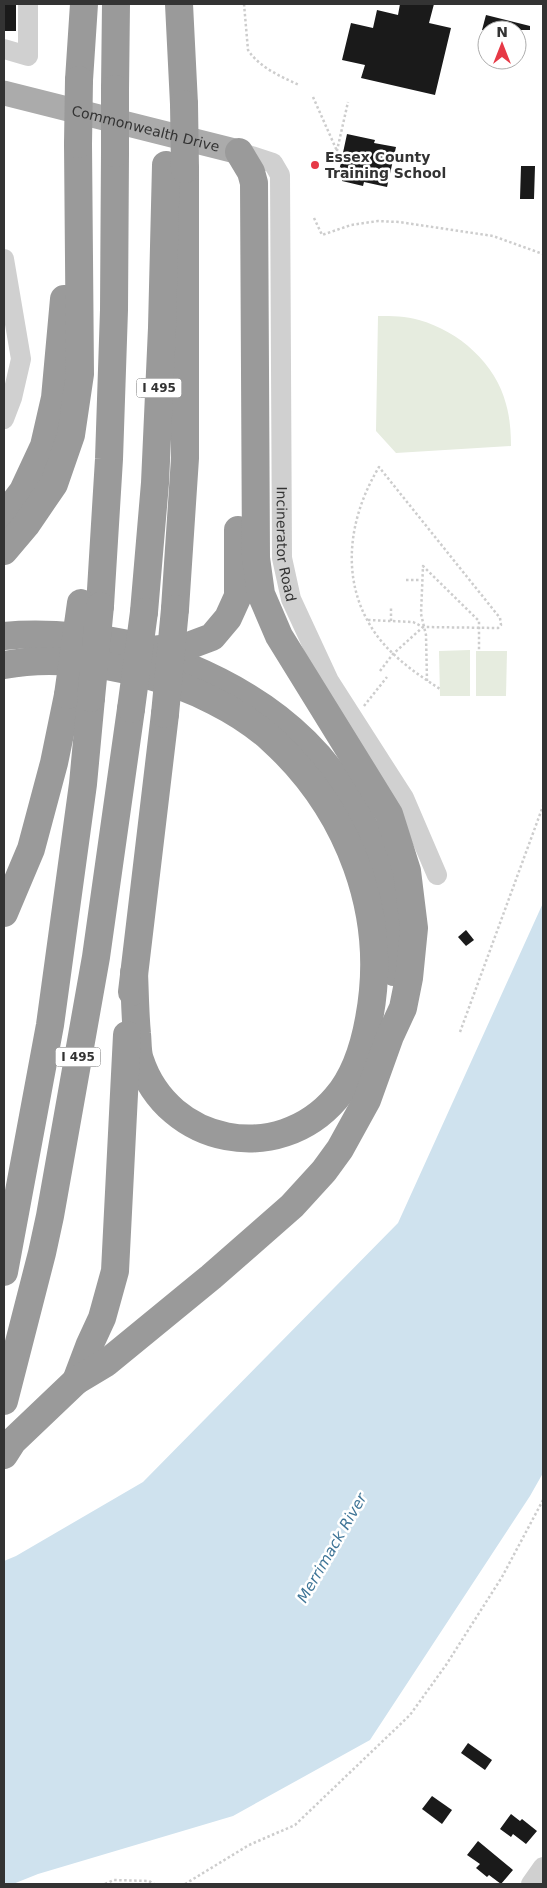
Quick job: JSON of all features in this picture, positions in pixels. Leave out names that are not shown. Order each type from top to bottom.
[{"type":"highway","points":[[4,551],[26,525],[54,484],[71,435],[80,374],[78,144],[79,80],[84,4]]},
{"type":"highway","name":"I 495","points":[[4,1272],[50,1025],[83,784],[79,696],[109,459],[114,310],[116,4]]},
{"type":"highway","name":"I 495","points":[[4,1401],[50,1216],[96,957],[144,612],[176,167],[173,4]]},
{"type":"highway","points":[[176,103],[179,4]]},
{"type":"highway","points":[[4,516],[23,491],[44,446],[55,398],[78,144]]},
{"type":"highway","points":[[151,650],[188,646],[212,637],[228,618],[238,596],[237,179],[239,152]]},
{"type":"highway","points":[[4,1455],[13,1441],[76,1381],[106,1363],[204,1282],[292,1206],[324,1171],[340,1149],[367,1100],[390,1036],[403,1008],[409,978],[414,928],[407,871],[389,814],[279,636],[262,594],[256,558],[254,183],[252,172],[239,152]]},
{"type":"highway","points":[[76,1381],[102,1318],[115,1271],[126,1048],[165,714],[175,609],[185,458],[176,167]]},
{"type":"highway","points":[[4,636],[51,635],[87,638],[151,650],[219,680],[265,709],[306,743],[338,782],[355,808],[371,842],[388,894],[395,948],[390,1036]]},
{"type":"highway","points":[[4,665],[35,661],[55,661],[120,668],[176,685],[228,709],[262,732],[302,770],[320,793],[349,845],[361,876],[374,936],[371,1009],[362,1049],[348,1080],[323,1112],[303,1126],[286,1134],[266,1138],[232,1137],[202,1130],[181,1118],[163,1101],[149,1081],[139,1058],[134,973]]},
{"type":"highway","points":[[4,913],[31,849],[54,763],[79,696]]},
{"type":"main road","name":"Commonwealth Drive","points":[[4,93],[239,152]]},
{"type":"street","points":[[4,49],[28,56],[28,4]]},
{"type":"street","name":"Commonwealth Drive","points":[[239,152],[274,163],[280,175]]},
{"type":"street","name":"Incinerator Road","points":[[280,175],[282,558],[291,599],[329,681],[404,798],[437,875]]},
{"type":"street","points":[[4,259],[12,360],[12,398],[4,419]]},
{"type":"street","points":[[531,1884],[543,1867]]},
{"type":"path","points":[[244,4],[248,50],[252,56],[268,69],[300,85]]},
{"type":"path","points":[[313,98],[337,151],[336,154],[342,156]]},
{"type":"path","points":[[337,151],[348,102]]},
{"type":"path","points":[[314,218],[322,234],[351,225],[378,221],[398,222],[492,236],[543,254]]},
{"type":"path","points":[[368,620],[413,622],[422,627],[498,628],[501,625],[500,618],[379,467],[368,485],[359,508],[352,535],[351,558],[354,584],[360,603],[368,620],[378,637],[410,669],[440,689]]},
{"type":"path","points":[[427,681],[426,635],[422,627],[420,614],[423,566],[479,621],[479,650]]},
{"type":"path","points":[[406,580],[421,580]]},
{"type":"path","points":[[391,607],[391,621]]},
{"type":"path","points":[[380,672],[393,654],[422,627]]},
{"type":"path","points":[[350,713],[360,710],[387,677]]},
{"type":"path","points":[[460,1032],[543,806]]},
{"type":"path","points":[[185,1884],[249,1845],[295,1825],[410,1715],[446,1665],[502,1577],[543,1500]]},
{"type":"path","points":[[105,1884],[114,1880],[149,1881],[154,1884]]},
{"type":"shaded area","points":[[378,316],[409,318],[434,325],[448,332],[474,351],[485,363],[501,389],[508,414],[511,446],[396,453],[376,431]]},
{"type":"shaded area","points":[[470,650],[470,696],[440,696],[439,651]]},
{"type":"shaded area","points":[[476,651],[507,651],[506,696],[476,696]]},
{"type":"water","name":"Merrimack River","points":[[543,903],[543,1473],[530,1496],[370,1740],[233,1816],[38,1874],[13,1884],[4,1884],[4,1561],[16,1556],[143,1482],[398,1223]]},
{"type":"building","points":[[4,4],[16,4],[16,31],[4,31]]},
{"type":"building","points":[[400,4],[434,4],[429,23],[451,28],[435,95],[361,78],[365,65],[342,60],[351,23],[373,28],[377,10],[398,15]]},
{"type":"building","points":[[486,15],[506,20],[485,20]]},
{"type":"building","points":[[347,134],[375,140],[374,143],[396,147],[387,187],[364,182],[363,186],[342,181],[343,177],[338,176]]},
{"type":"building","points":[[521,166],[535,166],[534,199],[520,199]]},
{"type":"building","points":[[466,930],[474,940],[466,946],[458,937]]},
{"type":"building","points":[[468,1743],[492,1760],[485,1770],[461,1753]]},
{"type":"building","points":[[432,1796],[452,1810],[442,1824],[422,1809]]},
{"type":"building","points":[[511,1814],[520,1821],[522,1819],[537,1831],[526,1844],[513,1834],[511,1837],[500,1829]]},
{"type":"building","points":[[478,1841],[513,1870],[501,1884],[489,1875],[487,1877],[476,1868],[480,1864],[467,1855]]},
{"type":"place","name":"Essex County Training School","points":[[315,165]]}]
